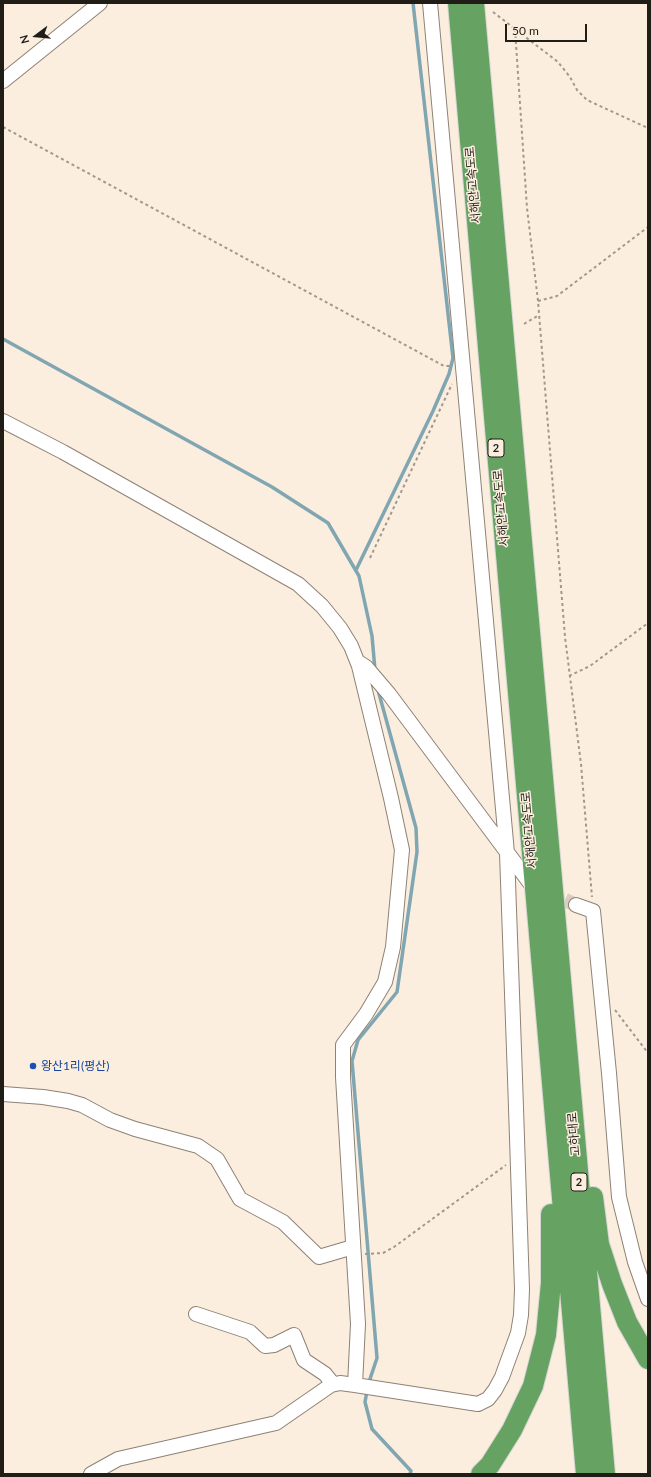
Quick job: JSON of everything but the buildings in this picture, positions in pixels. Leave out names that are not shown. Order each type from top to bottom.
[{"type":"highway","name":"서해안고속도로","points":[[458,3],[539,888]]},
{"type":"highway","name":"서해안고속도로","points":[[474,3],[539,888]]},
{"type":"highway","points":[[539,888],[599,1244],[627,1322],[648,1359]]},
{"type":"highway","points":[[481,1474],[490,1464],[512,1430],[533,1386],[546,1335],[551,1283],[551,1192],[539,888]]},
{"type":"highway","name":"고하대로","points":[[539,888],[586,1474]]},
{"type":"highway","name":"고하대로","points":[[539,888],[605,1474]]},
{"type":"street","points":[[3,81],[100,3]]},
{"type":"street","points":[[91,1474],[118,1459],[276,1423],[333,1384],[340,1383],[358,1385],[478,1404],[488,1399],[495,1390],[502,1377],[518,1333],[522,1289],[507,853],[464,363],[430,3]]},
{"type":"street","points":[[3,421],[63,452],[298,584],[322,606],[340,628],[352,646],[358,662],[392,798],[402,850],[393,947],[385,982],[366,1014],[343,1045],[343,1077],[357,1251],[358,1385]]},
{"type":"street","points":[[358,662],[366,666],[389,694],[507,853],[539,888]]},
{"type":"street","points":[[576,904],[593,910],[609,1073],[619,1197],[635,1262],[648,1299]]},
{"type":"street","points":[[3,1094],[43,1097],[68,1101],[82,1105],[110,1120],[135,1129],[198,1146],[217,1159],[240,1199],[283,1222],[319,1256],[357,1251]]},
{"type":"street","points":[[196,1314],[250,1332],[265,1346],[274,1345],[294,1335],[304,1360],[325,1374],[333,1384]]},
{"type":"path","points":[[493,12],[558,62],[587,100],[648,128]]},
{"type":"path","points":[[515,29],[528,208],[538,301],[569,676],[580,764],[593,910]]},
{"type":"path","points":[[3,126],[444,366],[456,366],[464,363]]},
{"type":"path","points":[[538,301],[557,296],[648,227]]},
{"type":"path","points":[[524,324],[539,315]]},
{"type":"path","points":[[370,558],[464,363]]},
{"type":"path","points":[[569,676],[590,666],[648,622]]},
{"type":"path","points":[[602,1003],[617,1011],[648,1053]]},
{"type":"path","points":[[357,1251],[376,1254],[394,1247],[472,1188],[518,1158]]},
{"type":"waterway","points":[[356,570],[433,411],[449,374],[453,358],[413,3]]},
{"type":"waterway","points":[[3,339],[272,487],[328,523],[359,576],[372,636],[375,670]]},
{"type":"waterway","points":[[368,1385],[377,1358],[352,1061],[358,1040],[397,992],[417,852],[416,828],[378,690]]},
{"type":"waterway","points":[[367,1391],[365,1402],[372,1429],[411,1471],[410,1474]]},
{"type":"tunnel","points":[[546,891],[576,905]]},
{"type":"place","name":"왕산1리(평산)","points":[[33,1066]]}]
